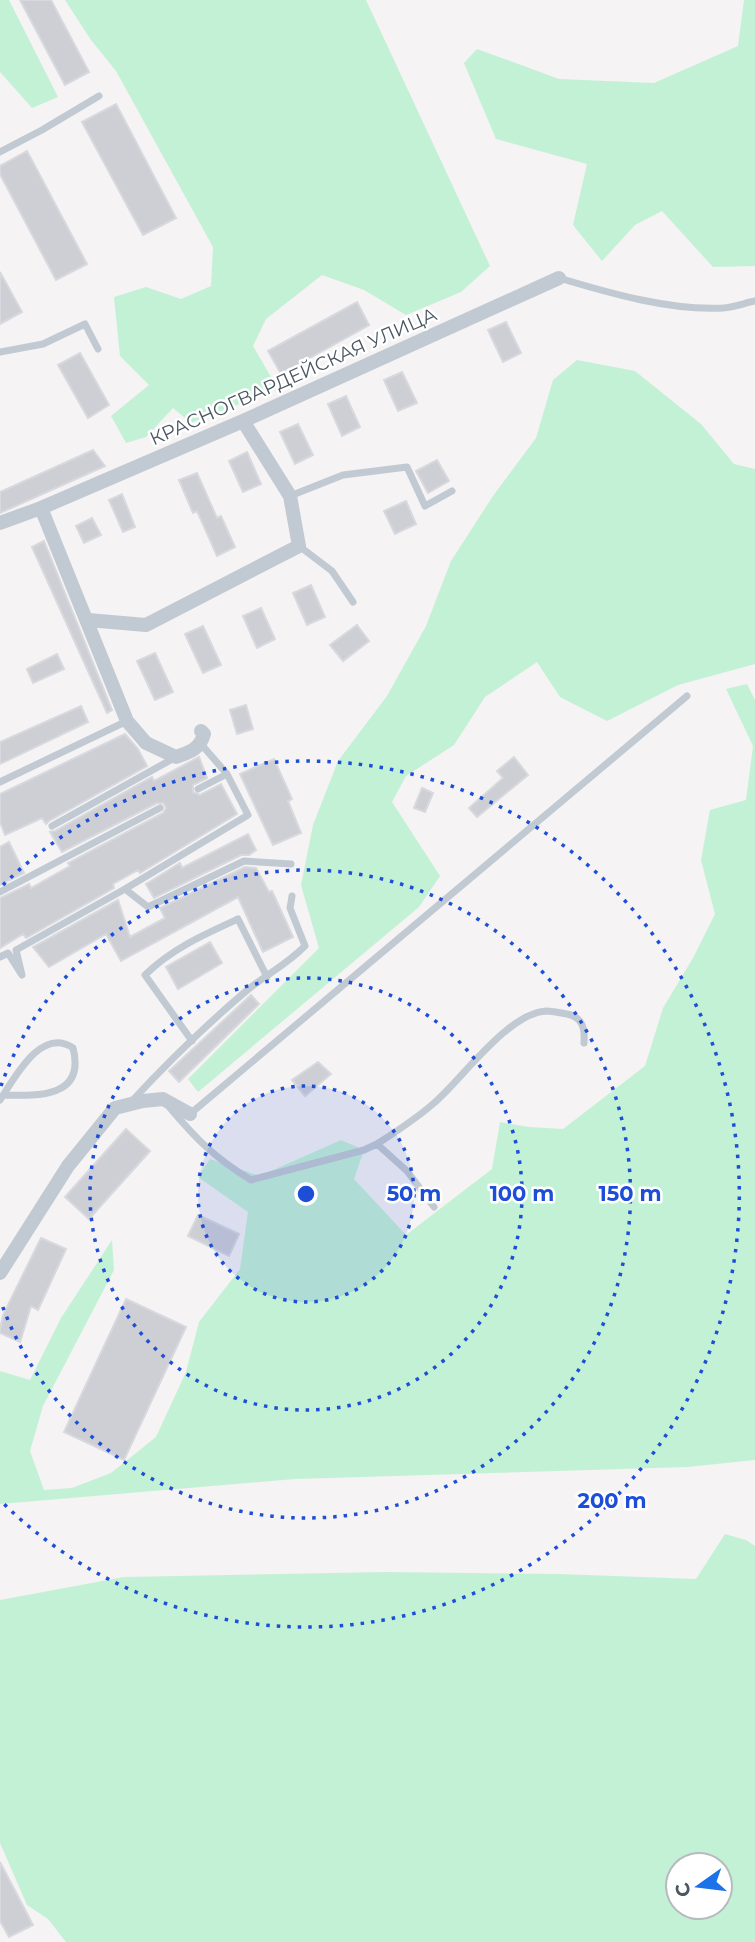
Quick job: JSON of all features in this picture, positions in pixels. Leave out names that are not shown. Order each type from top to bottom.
[{"type":"street","name":"КРАСНОГВАРДЕЙСКАЯ УЛИЦА","points":[[0,523],[243,421],[559,278]]},
{"type":"street","points":[[88,620],[146,625],[299,546],[290,496],[243,421]]},
{"type":"street","points":[[41,508],[127,721],[146,743],[176,757],[195,749],[201,737]]},
{"type":"street","points":[[0,1273],[68,1166],[115,1108],[163,1099],[190,1114]]},
{"type":"lane","points":[[0,152],[99,96]]},
{"type":"lane","points":[[559,278],[605,292],[668,304],[723,308],[755,301]]},
{"type":"lane","points":[[0,352],[43,344],[85,324],[98,349]]},
{"type":"lane","points":[[290,496],[342,475],[407,467],[425,506],[452,491]]},
{"type":"lane","points":[[299,546],[332,571],[353,602]]},
{"type":"lane","points":[[190,1114],[687,696]]},
{"type":"lane","points":[[0,782],[127,721]]},
{"type":"lane","points":[[0,957],[8,953],[22,975],[16,950],[248,815],[227,774],[201,737]]},
{"type":"lane","points":[[52,826],[176,757]]},
{"type":"lane","points":[[198,789],[227,774]]},
{"type":"lane","points":[[0,892],[160,808]]},
{"type":"lane","points":[[125,889],[148,907],[244,861],[291,864]]},
{"type":"lane","points":[[128,1105],[246,990],[288,963],[305,946],[290,908],[292,897]]},
{"type":"lane","points":[[192,1041],[145,975],[159,961],[238,919],[267,977]]},
{"type":"lane","points":[[163,1099],[197,1141],[222,1163],[251,1180],[364,1150],[377,1144],[418,1118],[447,1092],[488,1046],[530,1015],[546,1011],[575,1016],[582,1024],[584,1043]]},
{"type":"lane","points":[[54,1043],[66,1043],[73,1048],[76,1061],[74,1074],[66,1086],[41,1096],[2,1098],[31,1054],[54,1043]]},
{"type":"lane","points":[[377,1144],[407,1171],[434,1207]]},
{"type":"green space","points":[[0,0],[9,0],[58,97],[32,108],[0,72]]},
{"type":"green space","points":[[65,0],[366,0],[490,266],[461,292],[406,315],[364,290],[322,275],[266,319],[253,346],[278,389],[191,423],[173,408],[146,437],[126,443],[111,416],[149,385],[120,356],[114,297],[146,287],[181,299],[211,286],[213,247],[116,71],[91,40]]},
{"type":"green space","points":[[744,0],[755,0],[755,266],[713,267],[662,211],[635,225],[602,261],[573,225],[587,164],[496,139],[464,63],[477,49],[559,79],[654,83],[738,46]]},
{"type":"green space","points":[[577,360],[635,371],[701,424],[734,464],[755,469],[755,664],[678,685],[607,721],[560,697],[537,662],[485,697],[454,745],[406,776],[392,802],[440,876],[419,907],[198,1092],[188,1079],[319,948],[301,885],[313,825],[338,761],[387,696],[426,626],[451,561],[493,496],[536,438],[553,380]]},
{"type":"green space","points":[[747,684],[755,700],[755,1460],[687,1467],[295,1479],[0,1504],[0,1371],[30,1380],[61,1318],[112,1240],[114,1270],[43,1406],[30,1451],[44,1490],[72,1488],[111,1473],[156,1437],[186,1372],[199,1322],[240,1269],[248,1212],[198,1177],[210,1159],[260,1176],[341,1140],[364,1150],[354,1179],[406,1235],[492,1169],[500,1122],[563,1129],[645,1066],[663,1008],[715,914],[701,860],[710,810],[746,800],[753,746],[726,689]]},
{"type":"green space","points":[[725,1534],[746,1540],[755,1546],[755,1942],[66,1942],[48,1919],[27,1905],[0,1843],[0,1600],[124,1577],[386,1572],[696,1579]]},
{"type":"building","points":[[20,0],[51,0],[89,72],[65,85]]},
{"type":"building","points":[[116,104],[176,218],[143,235],[82,122]]},
{"type":"building","points":[[27,151],[87,264],[56,280],[0,174],[0,166]]},
{"type":"building","points":[[0,272],[22,312],[0,324]]},
{"type":"building","points":[[357,302],[369,325],[281,374],[268,351]]},
{"type":"building","points":[[506,322],[521,353],[503,362],[488,330]]},
{"type":"building","points":[[80,353],[109,405],[88,418],[58,365]]},
{"type":"building","points":[[402,372],[417,403],[398,411],[384,380]]},
{"type":"building","points":[[346,396],[360,427],[342,436],[328,404]]},
{"type":"building","points":[[298,424],[313,455],[295,464],[280,432]]},
{"type":"building","points":[[93,450],[105,466],[0,513],[0,492]]},
{"type":"building","points":[[247,452],[261,484],[243,492],[229,461]]},
{"type":"building","points":[[437,460],[449,481],[428,493],[416,471]]},
{"type":"building","points":[[197,473],[217,518],[221,516],[235,547],[217,556],[197,511],[193,513],[179,480]]},
{"type":"building","points":[[122,494],[135,527],[123,532],[109,500]]},
{"type":"building","points":[[406,501],[416,524],[395,534],[384,511]]},
{"type":"building","points":[[92,518],[101,535],[84,543],[76,526]]},
{"type":"building","points":[[44,541],[112,710],[107,713],[32,547]]},
{"type":"building","points":[[311,585],[325,617],[307,625],[293,593]]},
{"type":"building","points":[[261,608],[275,639],[257,648],[243,616]]},
{"type":"building","points":[[357,625],[369,641],[343,661],[330,645]]},
{"type":"building","points":[[203,626],[221,665],[203,673],[185,634]]},
{"type":"building","points":[[155,653],[173,692],[155,700],[137,661]]},
{"type":"building","points":[[57,654],[64,669],[33,683],[27,669]]},
{"type":"building","points":[[246,705],[253,729],[237,734],[230,710]]},
{"type":"building","points":[[81,706],[88,722],[0,764],[0,742]]},
{"type":"building","points":[[125,734],[138,749],[147,766],[46,824],[42,818],[5,835],[0,822],[0,794]]},
{"type":"building","points":[[199,757],[207,778],[193,785],[193,792],[200,795],[221,784],[237,814],[140,873],[138,870],[113,884],[114,888],[26,938],[23,934],[0,948],[0,898],[29,884],[31,888],[70,866],[68,863],[163,813],[166,808],[163,803],[157,803],[62,852],[50,832],[152,777],[154,781]]},
{"type":"building","points":[[514,757],[528,775],[477,817],[469,808],[503,778],[497,771]]},
{"type":"building","points":[[274,759],[292,799],[288,801],[301,833],[273,845],[240,774]]},
{"type":"building","points":[[422,788],[433,793],[425,812],[414,808]]},
{"type":"building","points":[[248,834],[256,850],[249,855],[241,855],[154,898],[146,884],[180,863],[182,868]]},
{"type":"building","points":[[9,842],[24,873],[0,885],[0,847]]},
{"type":"building","points":[[245,867],[256,868],[269,892],[272,891],[293,937],[263,952],[238,897],[121,961],[106,934],[49,967],[33,947],[118,900],[130,937],[165,918],[160,908]]},
{"type":"building","points":[[210,942],[222,963],[178,989],[166,967]]},
{"type":"building","points":[[251,995],[259,1004],[179,1082],[169,1071]]},
{"type":"building","points":[[318,1062],[331,1074],[305,1096],[292,1080]]},
{"type":"building","points":[[126,1129],[150,1151],[89,1219],[65,1197]]},
{"type":"building","points":[[198,1215],[239,1234],[229,1256],[188,1236]]},
{"type":"building","points":[[41,1238],[66,1249],[38,1310],[31,1306],[20,1342],[0,1333],[0,1329],[3,1315]]},
{"type":"building","points":[[126,1299],[186,1327],[124,1460],[64,1432]]},
{"type":"building","points":[[0,1862],[33,1925],[9,1937],[0,1921]]}]
